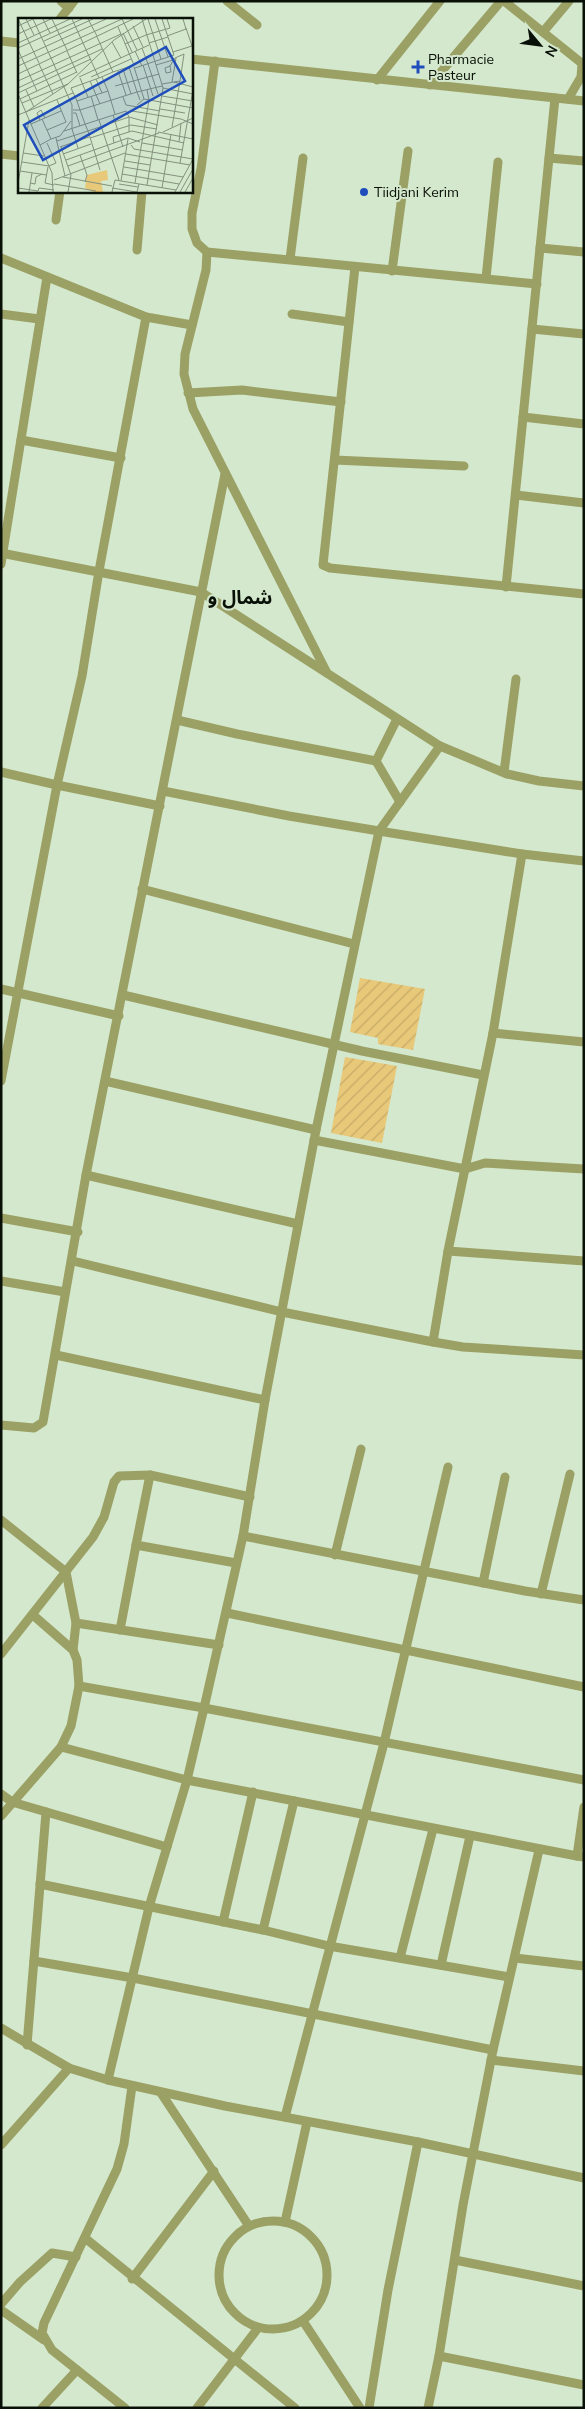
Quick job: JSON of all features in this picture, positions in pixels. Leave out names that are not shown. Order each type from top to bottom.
[{"type":"street","points":[[61,1],[71,4],[61,18]]},
{"type":"street","points":[[227,1],[257,25]]},
{"type":"street","points":[[377,80],[440,1]]},
{"type":"street","points":[[430,85],[502,1],[583,65],[581,77],[568,99]]},
{"type":"street","points":[[543,32],[569,1]]},
{"type":"street","points":[[1,41],[18,43]]},
{"type":"street","points":[[192,59],[584,101]]},
{"type":"street","points":[[215,61],[196,169],[192,213],[192,229],[197,243],[207,252],[537,284]]},
{"type":"street","points":[[506,586],[555,98]]},
{"type":"street","points":[[392,271],[408,151]]},
{"type":"street","points":[[1,154],[18,156]]},
{"type":"street","points":[[290,259],[303,158]]},
{"type":"street","points":[[549,158],[584,161]]},
{"type":"street","points":[[486,278],[498,162]]},
{"type":"street","points":[[56,220],[60,192]]},
{"type":"street","points":[[137,250],[142,192]]},
{"type":"street","points":[[540,248],[584,252]]},
{"type":"street","points":[[207,252],[206,270],[185,354],[184,374],[188,392],[196,416],[328,675]]},
{"type":"street","points":[[1,258],[146,317],[192,325]]},
{"type":"street","points":[[355,267],[323,565],[326,567],[584,594]]},
{"type":"street","points":[[1,564],[47,277]]},
{"type":"street","points":[[1,314],[39,319]]},
{"type":"street","points":[[292,314],[349,322]]},
{"type":"street","points":[[1,1081],[57,785],[82,676],[99,571],[146,317]]},
{"type":"street","points":[[532,329],[584,334]]},
{"type":"street","points":[[188,392],[242,390],[341,402]]},
{"type":"street","points":[[524,417],[584,424]]},
{"type":"street","points":[[20,440],[121,458]]},
{"type":"street","points":[[335,460],[464,466]]},
{"type":"street","points":[[1,1425],[34,1428],[43,1422],[56,1355],[65,1292],[78,1232],[86,1176],[120,1016],[142,890],[225,474]]},
{"type":"street","points":[[516,495],[584,503]]},
{"type":"street","points":[[2,553],[201,592],[440,746],[504,772],[539,781],[584,786]]},
{"type":"street","points":[[504,772],[516,680]]},
{"type":"street","points":[[376,761],[397,719]]},
{"type":"street","points":[[177,720],[237,734],[376,761],[400,802]]},
{"type":"street","points":[[108,2080],[149,1907],[187,1780],[227,1613],[243,1536],[265,1400],[314,1140],[379,831],[440,746]]},
{"type":"street","points":[[1,772],[160,806]]},
{"type":"street","points":[[163,791],[379,831],[522,854],[584,861]]},
{"type":"street","points":[[433,1342],[448,1251],[493,1033],[522,854]]},
{"type":"street","points":[[142,890],[354,944]]},
{"type":"street","points":[[1,989],[120,1016]]},
{"type":"street","points":[[124,995],[401,1060],[483,1075]]},
{"type":"street","points":[[493,1033],[584,1042]]},
{"type":"street","points":[[106,1081],[316,1130]]},
{"type":"street","points":[[314,1140],[465,1169],[485,1163],[584,1169]]},
{"type":"street","points":[[86,1176],[298,1224]]},
{"type":"street","points":[[1,1218],[78,1232]]},
{"type":"street","points":[[448,1251],[584,1261]]},
{"type":"street","points":[[73,1260],[282,1312],[433,1342],[463,1347],[584,1355]]},
{"type":"street","points":[[1,1281],[65,1292]]},
{"type":"street","points":[[56,1355],[265,1400]]},
{"type":"street","points":[[335,1555],[361,1449]]},
{"type":"street","points":[[285,2117],[384,1743],[448,1467]]},
{"type":"street","points":[[541,1594],[570,1474]]},
{"type":"street","points":[[1,1654],[33,1615],[99,1527],[114,1482],[119,1476],[150,1475],[250,1497]]},
{"type":"street","points":[[120,1630],[150,1475]]},
{"type":"street","points":[[483,1583],[505,1477]]},
{"type":"street","points":[[1,1520],[66,1572],[76,1623],[73,1650]]},
{"type":"street","points":[[243,1536],[423,1572],[584,1600]]},
{"type":"street","points":[[136,1545],[236,1563]]},
{"type":"street","points":[[227,1613],[584,1687]]},
{"type":"street","points":[[1,1816],[61,1747],[71,1726],[79,1686],[77,1660],[73,1650],[33,1615]]},
{"type":"street","points":[[76,1623],[219,1645]]},
{"type":"street","points":[[79,1686],[584,1780]]},
{"type":"street","points":[[61,1747],[187,1780],[539,1850],[581,1856],[584,1807]]},
{"type":"street","points":[[223,1922],[253,1792]]},
{"type":"street","points":[[1,1794],[12,1802],[167,1847]]},
{"type":"street","points":[[263,1930],[294,1801]]},
{"type":"street","points":[[27,2045],[46,1812]]},
{"type":"street","points":[[400,1958],[433,1829]]},
{"type":"street","points":[[441,1965],[470,1836]]},
{"type":"street","points":[[428,2408],[463,2205],[491,2060],[539,1850]]},
{"type":"street","points":[[40,1884],[263,1930],[330,1946],[509,1977]]},
{"type":"street","points":[[515,1958],[584,1966]]},
{"type":"street","points":[[34,1961],[133,1978],[493,2050]]},
{"type":"street","points":[[1,2028],[69,2068],[108,2080],[162,2093],[418,2142],[584,2178]]},
{"type":"street","points":[[491,2060],[584,2071]]},
{"type":"street","points":[[1,2145],[69,2068]]},
{"type":"street","points":[[44,2340],[42,2333],[44,2323],[117,2169],[124,2144],[132,2086]]},
{"type":"street","points":[[162,2093],[249,2226]]},
{"type":"street","points":[[285,2222],[308,2122]]},
{"type":"street","points":[[362,2408],[418,2142]]},
{"type":"street","points":[[132,2279],[214,2171]]},
{"type":"street","points":[[267,2221],[285,2222],[304,2231],[319,2246],[325,2259],[326,2287],[321,2300],[313,2312],[303,2321],[281,2329],[258,2328],[243,2321],[231,2310],[222,2296],[219,2280],[220,2264],[226,2248],[236,2236],[249,2226],[267,2221]]},
{"type":"street","points":[[85,2238],[132,2279],[234,2357],[295,2408]]},
{"type":"street","points":[[1,2304],[20,2282],[52,2253],[76,2257]]},
{"type":"street","points":[[455,2260],[584,2286]]},
{"type":"street","points":[[1,2310],[44,2340],[52,2350],[125,2408]]},
{"type":"street","points":[[303,2321],[362,2408]]},
{"type":"street","points":[[197,2408],[234,2357],[258,2328]]},
{"type":"street","points":[[438,2356],[584,2385]]},
{"type":"street","points":[[42,2408],[77,2370]]},
{"type":"shaded area","points":[[360,978],[425,989],[413,1050],[378,1044],[378,1038],[350,1032]]},
{"type":"shaded area","points":[[345,1057],[397,1066],[382,1143],[331,1133]]},
{"type":"place","name":"Pharmacie Pasteur","points":[[418,67]]},
{"type":"place","name":"Tiidjani Kerim","points":[[364,192]]},
{"type":"district","name":"شمال و","points":[[240,597]]}]
